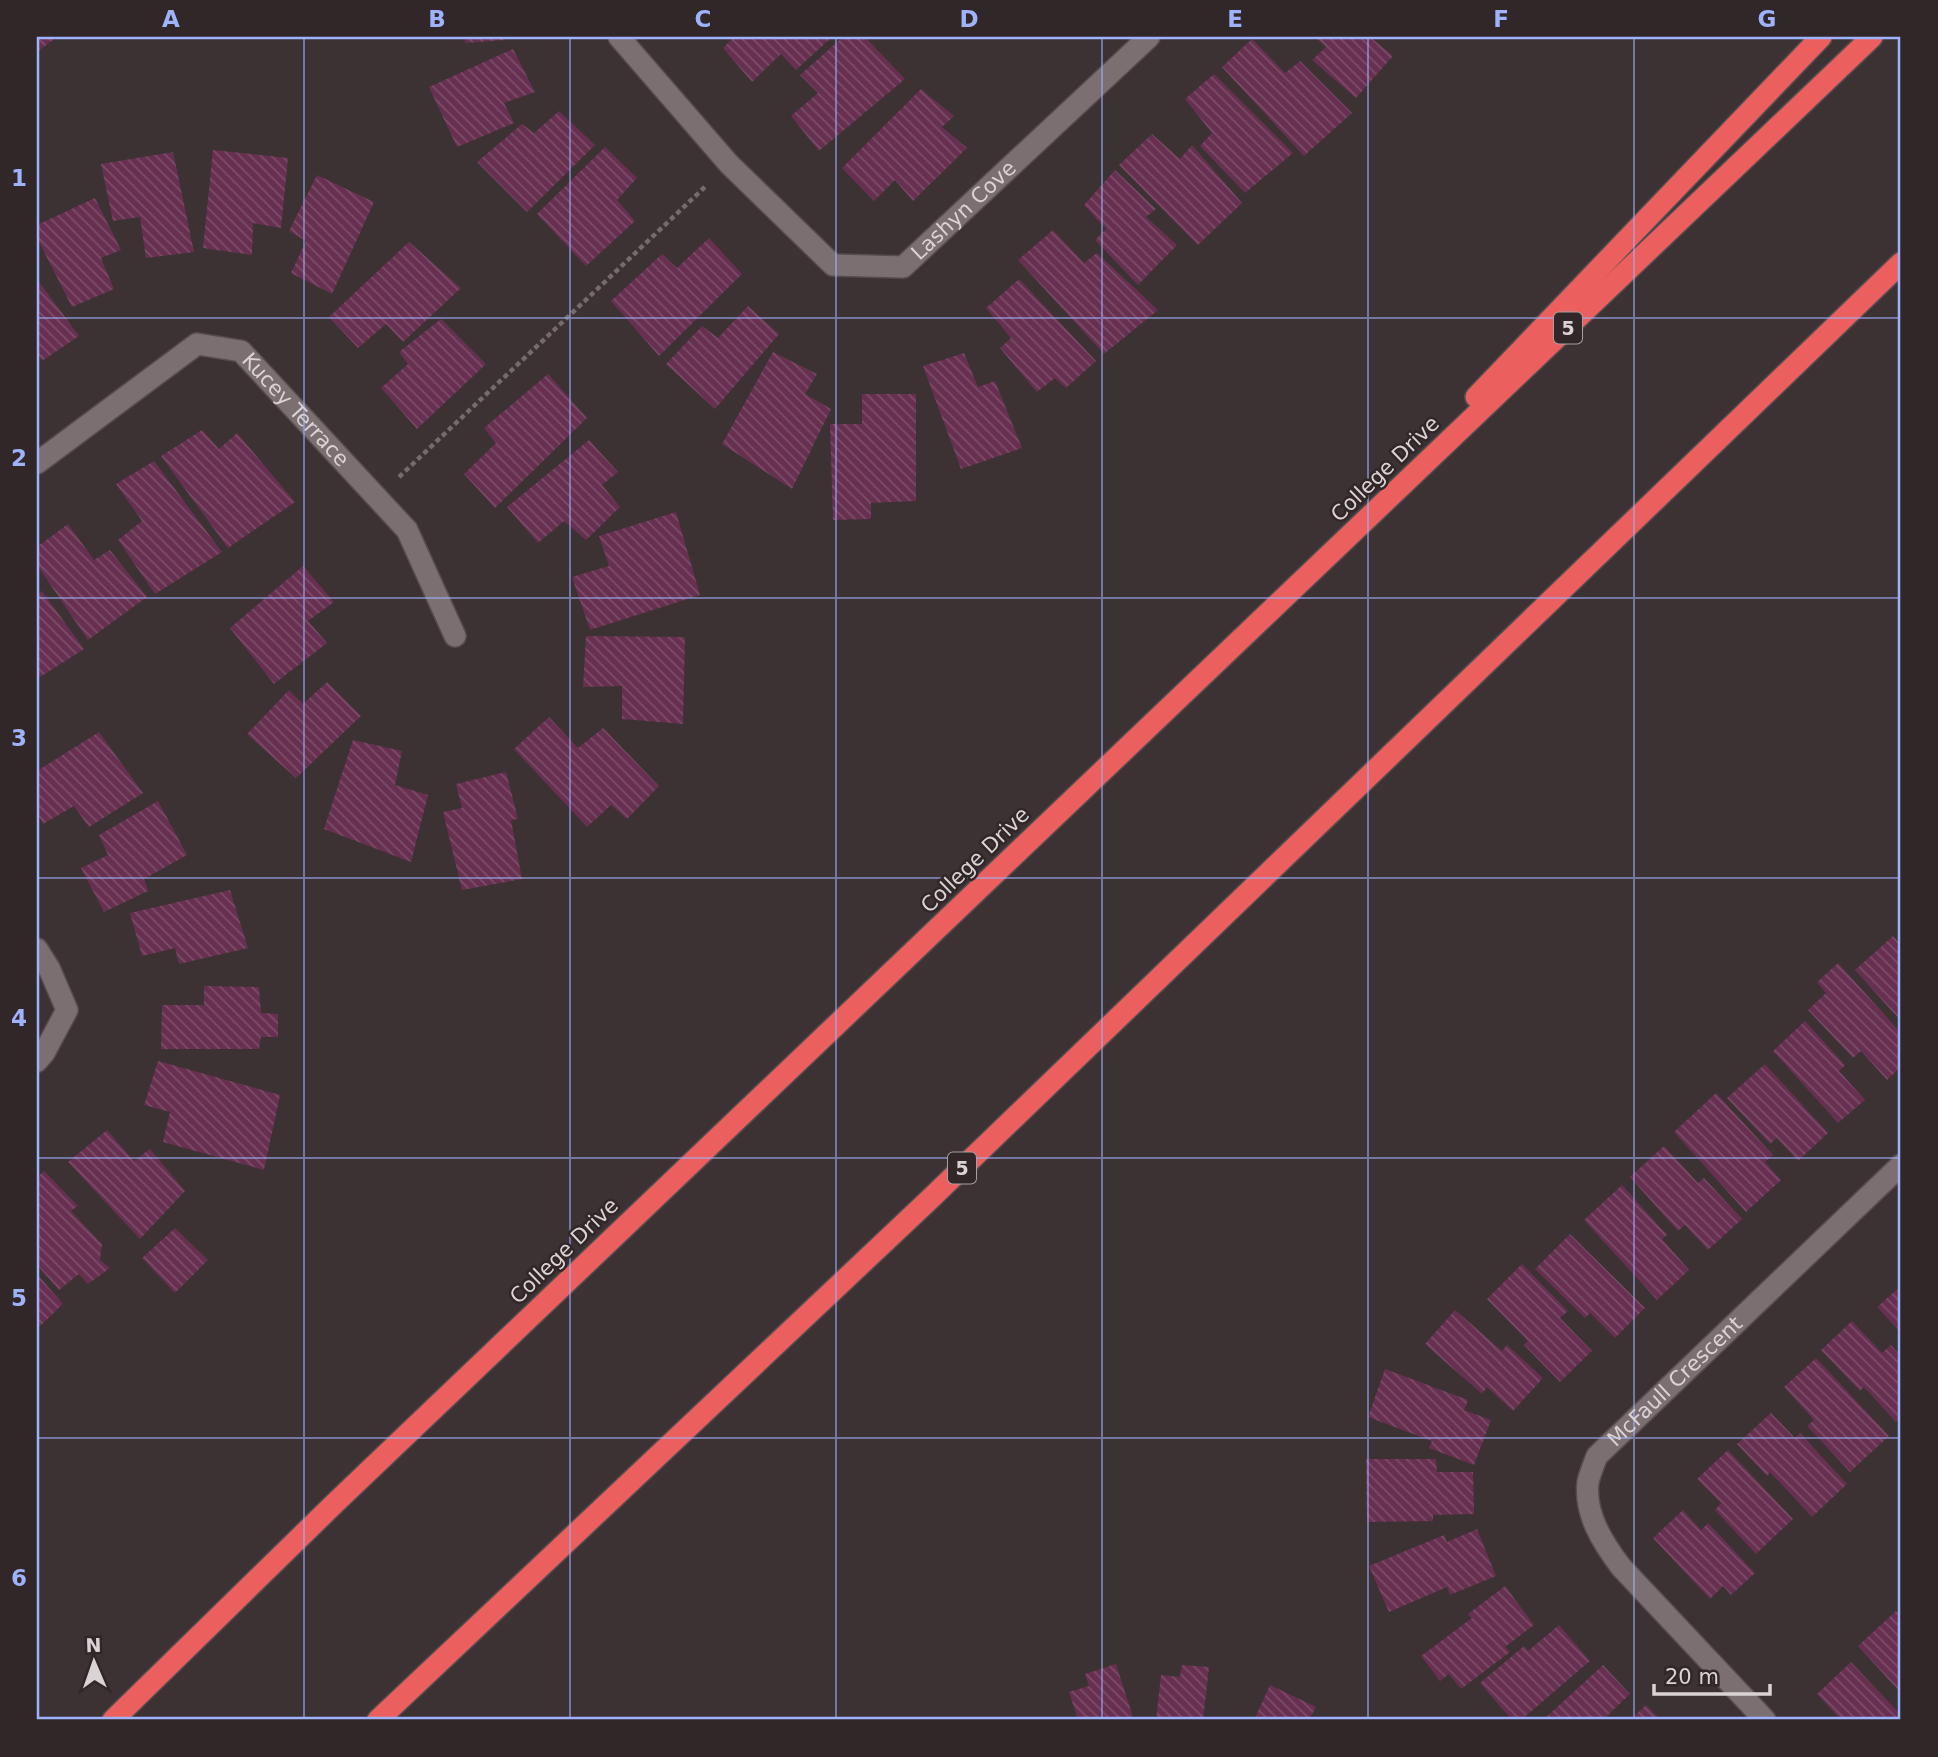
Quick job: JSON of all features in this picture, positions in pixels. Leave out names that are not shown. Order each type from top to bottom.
[{"type":"highway","points":[[1264,618],[1821,37]]},
{"type":"highway","name":"College Drive","points":[[113,1720],[334,1504],[1872,37]]},
{"type":"highway","name":"5","points":[[377,1720],[929,1200],[1901,263]]},
{"type":"street","name":"Lashyn Cove","points":[[619,37],[729,164],[833,265],[903,267],[1149,37]]},
{"type":"street","name":"Kucey Terrace","points":[[37,463],[197,344],[241,351],[407,530],[455,636]]},
{"type":"street","points":[[37,949],[49,968],[66,1010],[44,1053],[37,1061]]},
{"type":"street","name":"McFaull Crescent","points":[[1765,1720],[1621,1567],[1602,1541],[1591,1514],[1588,1482],[1597,1456],[1901,1165]]},
{"type":"path","points":[[397,479],[707,186]]},
{"type":"building","points":[[37,37],[57,37],[37,52]]},
{"type":"building","points":[[465,37],[505,37],[505,40],[465,43]]},
{"type":"building","points":[[734,37],[832,37],[796,70],[781,54],[752,82],[723,48]]},
{"type":"building","points":[[843,37],[865,37],[905,79],[819,151],[791,116],[818,93],[800,75]]},
{"type":"building","points":[[1315,37],[1370,37],[1393,56],[1356,98],[1312,60],[1326,47]]},
{"type":"building","points":[[1252,39],[1285,73],[1300,61],[1352,113],[1304,156],[1222,67]]},
{"type":"building","points":[[513,49],[535,92],[504,103],[514,123],[457,147],[429,87]]},
{"type":"building","points":[[1214,74],[1293,153],[1245,193],[1200,146],[1212,133],[1185,99]]},
{"type":"building","points":[[921,89],[954,116],[942,127],[967,148],[913,201],[895,180],[874,201],[842,168]]},
{"type":"building","points":[[559,111],[595,145],[527,212],[477,162],[522,124],[534,133]]},
{"type":"building","points":[[1152,134],[1180,159],[1192,145],[1242,203],[1198,245],[1119,165]]},
{"type":"building","points":[[605,147],[637,178],[617,200],[635,221],[586,266],[537,214]]},
{"type":"building","points":[[213,150],[288,158],[281,228],[253,223],[252,255],[203,248]]},
{"type":"building","points":[[173,152],[194,252],[146,258],[140,217],[113,221],[101,164]]},
{"type":"building","points":[[1115,170],[1156,209],[1146,217],[1177,245],[1138,285],[1095,240],[1106,229],[1084,205]]},
{"type":"building","points":[[317,175],[374,202],[332,294],[291,273],[306,241],[289,231]]},
{"type":"building","points":[[95,198],[121,250],[101,258],[114,289],[72,307],[37,238],[37,225]]},
{"type":"building","points":[[1053,230],[1084,263],[1097,253],[1158,310],[1104,354],[1018,260]]},
{"type":"building","points":[[709,238],[742,274],[659,356],[611,301],[662,254],[677,268]]},
{"type":"building","points":[[409,242],[461,288],[403,342],[386,324],[358,348],[329,317]]},
{"type":"building","points":[[37,279],[79,336],[42,361],[37,354]]},
{"type":"building","points":[[1019,279],[1096,361],[1066,388],[1055,378],[1037,392],[1000,348],[1011,338],[986,308]]},
{"type":"building","points":[[748,306],[779,334],[715,409],[666,364],[702,326],[718,338]]},
{"type":"building","points":[[441,319],[486,364],[417,429],[381,388],[408,364],[399,352]]},
{"type":"building","points":[[773,352],[817,374],[805,394],[831,409],[792,489],[722,444]]},
{"type":"building","points":[[964,353],[978,387],[995,381],[1022,448],[961,469],[923,366]]},
{"type":"building","points":[[548,374],[587,418],[495,508],[464,474],[496,443],[484,428]]},
{"type":"building","points":[[862,394],[916,394],[916,501],[871,503],[871,519],[833,520],[830,424],[862,424]]},
{"type":"building","points":[[202,430],[219,449],[237,433],[295,502],[228,548],[161,456]]},
{"type":"building","points":[[589,440],[618,472],[602,485],[620,507],[586,540],[564,521],[538,543],[507,507]]},
{"type":"building","points":[[154,461],[222,552],[155,594],[118,540],[142,521],[116,484]]},
{"type":"building","points":[[676,512],[700,595],[590,630],[572,577],[609,566],[599,536]]},
{"type":"building","points":[[68,524],[94,560],[110,550],[147,597],[88,640],[37,565],[37,547]]},
{"type":"building","points":[[303,566],[334,602],[308,621],[327,643],[274,684],[230,628]]},
{"type":"building","points":[[42,591],[84,649],[37,679],[37,594]]},
{"type":"building","points":[[586,636],[685,637],[683,724],[622,719],[622,686],[583,687]]},
{"type":"building","points":[[327,682],[361,716],[296,778],[247,734],[289,690],[303,704]]},
{"type":"building","points":[[549,717],[578,748],[603,728],[659,786],[627,819],[611,805],[587,827],[514,749]]},
{"type":"building","points":[[99,732],[143,793],[89,827],[74,806],[43,824],[37,813],[37,771]]},
{"type":"building","points":[[353,740],[402,751],[395,785],[428,795],[411,862],[324,829]]},
{"type":"building","points":[[506,772],[518,819],[511,820],[522,879],[462,890],[443,812],[462,808],[456,784]]},
{"type":"building","points":[[158,801],[187,855],[144,879],[148,891],[104,912],[81,868],[108,855],[99,835]]},
{"type":"building","points":[[230,890],[248,948],[179,964],[175,948],[142,956],[130,913]]},
{"type":"building","points":[[1893,936],[1901,945],[1901,1021],[1855,970]]},
{"type":"building","points":[[1838,963],[1901,1033],[1901,1067],[1887,1080],[1861,1051],[1853,1058],[1808,1010],[1826,993],[1817,982]]},
{"type":"building","points":[[204,986],[259,987],[261,1013],[278,1014],[278,1037],[261,1037],[259,1049],[161,1049],[162,1005],[204,1005]]},
{"type":"building","points":[[1805,1021],[1845,1065],[1839,1071],[1865,1100],[1838,1123],[1773,1051]]},
{"type":"building","points":[[158,1061],[280,1095],[264,1170],[163,1142],[170,1112],[144,1105]]},
{"type":"building","points":[[1765,1064],[1828,1133],[1798,1161],[1777,1138],[1770,1144],[1727,1098]]},
{"type":"building","points":[[1716,1093],[1773,1155],[1765,1162],[1781,1180],[1746,1212],[1674,1132]]},
{"type":"building","points":[[107,1130],[134,1161],[150,1149],[185,1191],[140,1239],[68,1162]]},
{"type":"building","points":[[1664,1146],[1698,1183],[1704,1178],[1742,1219],[1708,1250],[1685,1225],[1678,1231],[1630,1177]]},
{"type":"building","points":[[44,1171],[78,1206],[71,1211],[102,1244],[100,1260],[110,1268],[88,1284],[79,1274],[59,1290],[37,1265],[37,1177]]},
{"type":"building","points":[[1622,1185],[1667,1235],[1662,1239],[1689,1270],[1657,1300],[1584,1220]]},
{"type":"building","points":[[175,1228],[208,1260],[175,1293],[142,1258]]},
{"type":"building","points":[[1570,1234],[1645,1308],[1615,1338],[1590,1313],[1585,1318],[1535,1269]]},
{"type":"building","points":[[1522,1264],[1568,1311],[1560,1318],[1592,1351],[1560,1382],[1524,1345],[1528,1341],[1487,1299]]},
{"type":"building","points":[[37,1274],[63,1304],[37,1329]]},
{"type":"building","points":[[1901,1286],[1901,1333],[1877,1307]]},
{"type":"building","points":[[1455,1310],[1502,1351],[1507,1345],[1543,1378],[1513,1411],[1487,1387],[1482,1394],[1425,1344]]},
{"type":"building","points":[[1852,1321],[1882,1353],[1891,1345],[1901,1356],[1901,1417],[1896,1422],[1864,1387],[1860,1391],[1821,1350]]},
{"type":"building","points":[[1816,1358],[1889,1436],[1850,1472],[1807,1426],[1814,1420],[1784,1387]]},
{"type":"building","points":[[1385,1369],[1468,1400],[1464,1410],[1491,1420],[1474,1465],[1429,1448],[1432,1441],[1368,1417]]},
{"type":"building","points":[[1771,1413],[1795,1438],[1800,1433],[1847,1484],[1812,1517],[1770,1472],[1767,1476],[1737,1444]]},
{"type":"building","points":[[1728,1450],[1793,1519],[1756,1554],[1715,1510],[1721,1503],[1697,1479]]},
{"type":"building","points":[[1366,1459],[1436,1459],[1437,1472],[1473,1472],[1474,1514],[1433,1515],[1433,1521],[1367,1522]]},
{"type":"building","points":[[1683,1510],[1701,1530],[1708,1523],[1755,1573],[1731,1595],[1723,1586],[1710,1599],[1653,1538]]},
{"type":"building","points":[[1477,1529],[1496,1576],[1450,1595],[1447,1587],[1389,1612],[1369,1566],[1444,1535],[1447,1542]]},
{"type":"building","points":[[1505,1586],[1534,1625],[1505,1647],[1510,1652],[1461,1689],[1449,1674],[1440,1681],[1421,1656],[1472,1618],[1468,1614]]},
{"type":"building","points":[[1896,1611],[1901,1617],[1901,1693],[1858,1646]]},
{"type":"building","points":[[1559,1625],[1590,1661],[1521,1720],[1512,1720],[1480,1683],[1524,1646],[1528,1651]]},
{"type":"building","points":[[1851,1662],[1901,1715],[1901,1720],[1841,1720],[1817,1694]]},
{"type":"building","points":[[1116,1664],[1134,1720],[1078,1720],[1069,1692],[1089,1686],[1085,1674]]},
{"type":"building","points":[[1182,1665],[1209,1667],[1203,1720],[1156,1720],[1161,1675],[1180,1677]]},
{"type":"building","points":[[1603,1665],[1630,1694],[1607,1716],[1611,1720],[1543,1720]]},
{"type":"building","points":[[1270,1685],[1316,1707],[1309,1720],[1254,1720]]},
{"type":"building","points":[[1646,1705],[1661,1720],[1630,1720]]}]
